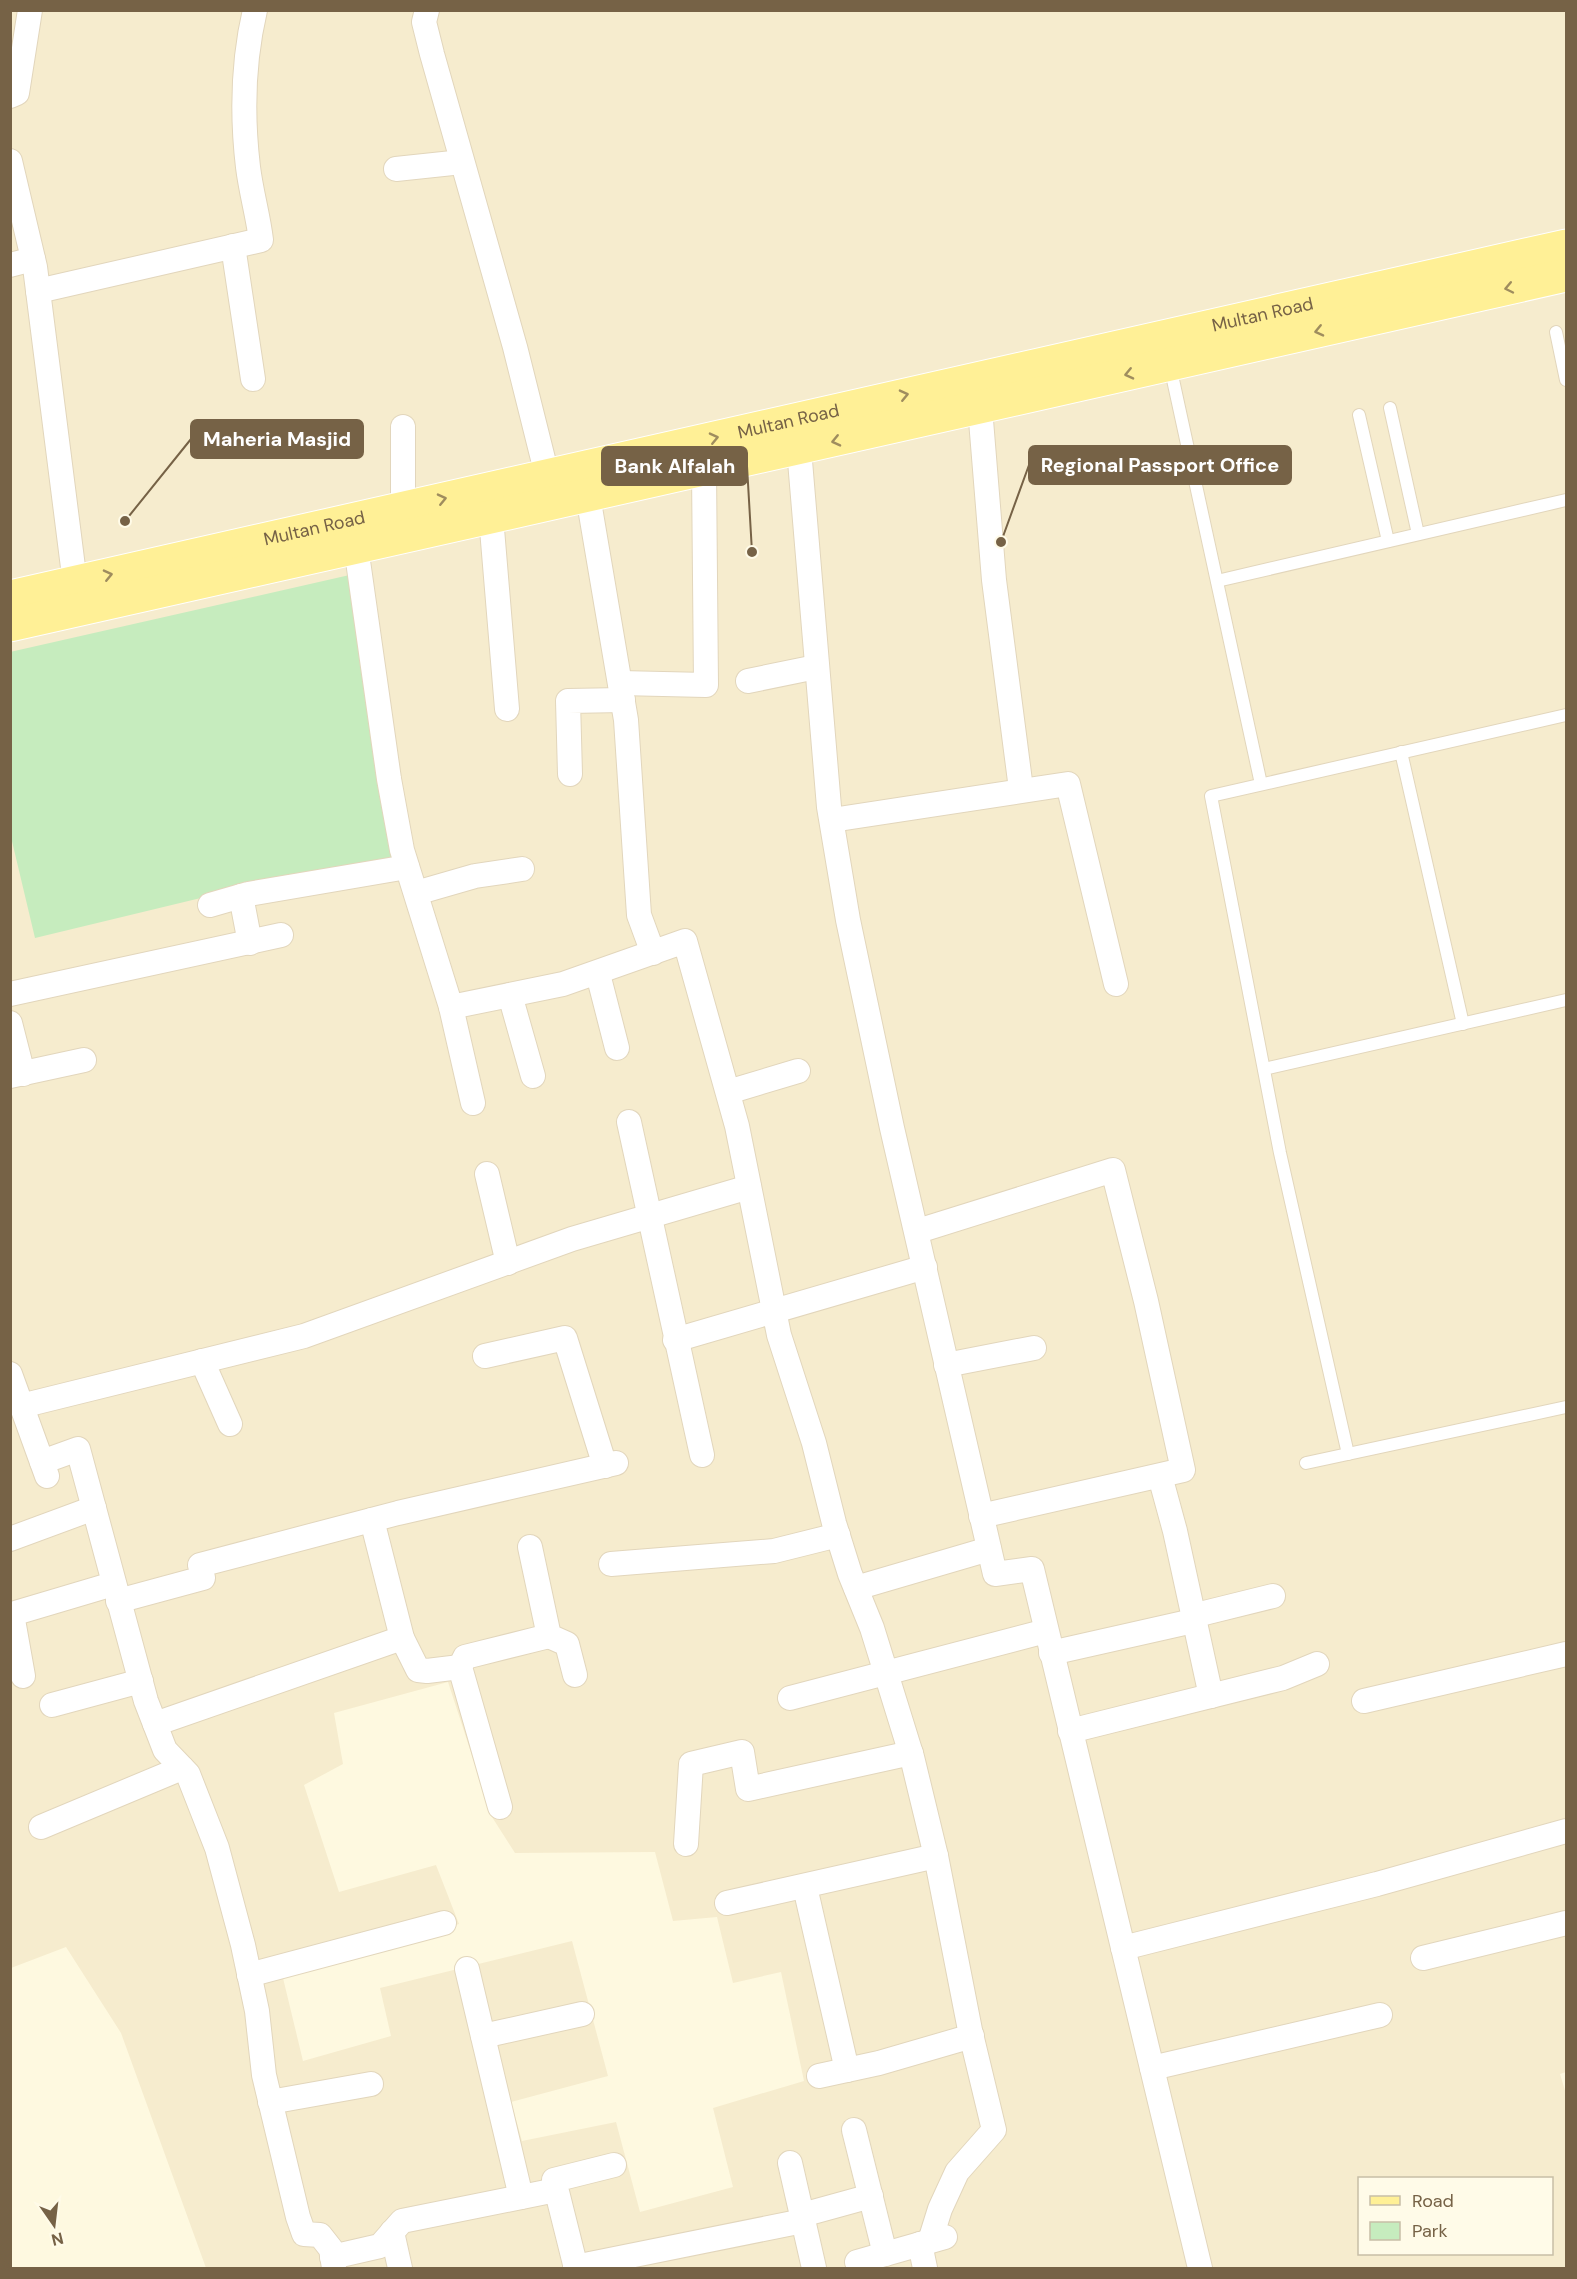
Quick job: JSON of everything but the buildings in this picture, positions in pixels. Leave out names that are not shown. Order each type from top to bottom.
[{"type":"main road","name":"Multan Road","points":[[10,597],[1566,246]]},
{"type":"main road","name":"Multan Road","points":[[10,625],[1566,275]]},
{"type":"street","points":[[10,96],[17,93],[30,10]]},
{"type":"street","points":[[38,291],[261,240],[248,168],[244,106],[250,31],[255,10]]},
{"type":"street","points":[[428,10],[424,22],[515,348],[547,475]]},
{"type":"street","points":[[10,161],[22,262],[38,291],[75,583]]},
{"type":"street","points":[[396,169],[462,162]]},
{"type":"street","points":[[232,246],[253,379]]},
{"type":"street","points":[[980,408],[994,580],[1021,789]]},
{"type":"street","points":[[403,427],[403,508]]},
{"type":"street","points":[[799,449],[816,667],[832,820],[848,920],[892,1128],[918,1232],[946,1365],[995,1574],[1032,1569],[1200,2268]]},
{"type":"street","points":[[570,774],[568,701],[621,691],[706,685],[704,470]]},
{"type":"street","points":[[588,496],[621,691],[639,915],[653,953]]},
{"type":"street","points":[[491,517],[507,709]]},
{"type":"street","points":[[356,547],[389,779],[407,867],[451,1006],[472,1103]]},
{"type":"street","points":[[748,681],[816,667]]},
{"type":"street","points":[[832,820],[968,800],[1021,789],[1068,784],[1116,984]]},
{"type":"street","points":[[210,905],[241,896],[407,867]]},
{"type":"street","points":[[416,893],[475,876],[522,869]]},
{"type":"street","points":[[241,896],[250,943]]},
{"type":"street","points":[[10,994],[281,935]]},
{"type":"street","points":[[451,1006],[563,984],[597,974],[685,941],[728,1092],[774,1312],[838,1535],[887,1671],[911,1753],[936,1856],[972,2036],[994,2130],[957,2172],[940,2209],[925,2268]]},
{"type":"street","points":[[597,974],[617,1048]]},
{"type":"street","points":[[510,994],[533,1076]]},
{"type":"street","points":[[10,1023],[17,1075],[84,1060]]},
{"type":"street","points":[[728,1092],[798,1071]]},
{"type":"street","points":[[629,1122],[702,1455]]},
{"type":"street","points":[[918,1232],[1113,1170],[1146,1301],[1183,1470],[981,1516]]},
{"type":"street","points":[[488,1174],[508,1263]]},
{"type":"street","points":[[21,1406],[304,1336],[572,1239],[749,1187]]},
{"type":"street","points":[[675,1340],[925,1267]]},
{"type":"street","points":[[23,1676],[12,1614],[116,1592],[203,1578],[200,1564],[372,1520],[610,1464],[565,1338],[485,1356]]},
{"type":"street","points":[[946,1365],[1034,1348]]},
{"type":"street","points":[[202,1361],[230,1424]]},
{"type":"street","points":[[10,1374],[45,1469],[78,1449],[116,1592],[155,1724],[165,1750],[188,1774],[217,1848],[249,1975],[270,2102],[304,2234],[320,2235],[331,2249],[333,2263],[380,2246],[402,2222],[556,2190]]},
{"type":"street","points":[[1160,1476],[1175,1531],[1192,1618],[1211,1696]]},
{"type":"street","points":[[10,1539],[94,1508]]},
{"type":"street","points":[[372,1520],[402,1638],[418,1670],[428,1671],[460,1666]]},
{"type":"street","points":[[611,1564],[774,1551],[838,1535]]},
{"type":"street","points":[[530,1547],[549,1636]]},
{"type":"street","points":[[856,1588],[989,1549]]},
{"type":"street","points":[[790,1698],[887,1671],[1192,1618],[1273,1596]]},
{"type":"street","points":[[500,1807],[460,1666],[465,1657],[549,1636],[567,1644],[575,1675]]},
{"type":"street","points":[[155,1724],[402,1638]]},
{"type":"street","points":[[1364,1701],[1566,1654]]},
{"type":"street","points":[[1070,1731],[1282,1678],[1317,1664]]},
{"type":"street","points":[[52,1705],[141,1681]]},
{"type":"street","points":[[686,1844],[691,1764],[742,1752],[748,1789],[911,1753]]},
{"type":"street","points":[[41,1827],[182,1768]]},
{"type":"street","points":[[1124,1948],[1377,1884],[1566,1831]]},
{"type":"street","points":[[727,1903],[936,1856]]},
{"type":"street","points":[[805,1887],[847,2070]]},
{"type":"street","points":[[249,1975],[444,1923]]},
{"type":"street","points":[[1424,1958],[1566,1923]]},
{"type":"street","points":[[467,1969],[521,2197]]},
{"type":"street","points":[[483,2036],[582,2014]]},
{"type":"street","points":[[1152,2068],[1380,2015]]},
{"type":"street","points":[[819,2076],[972,2036]]},
{"type":"street","points":[[270,2102],[371,2084]]},
{"type":"street","points":[[854,2130],[885,2254]]},
{"type":"street","points":[[790,2163],[814,2268]]},
{"type":"street","points":[[614,2165],[554,2180],[575,2268],[802,2218],[870,2196]]},
{"type":"street","points":[[392,2232],[400,2268]]},
{"type":"street","points":[[857,2262],[933,2241]]},
{"type":"lane","points":[[1556,332],[1566,380]]},
{"type":"lane","points":[[1170,365],[1261,784]]},
{"type":"lane","points":[[1390,408],[1418,534]]},
{"type":"lane","points":[[1359,415],[1389,541]]},
{"type":"lane","points":[[1217,581],[1566,500]]},
{"type":"lane","points":[[1348,1454],[1280,1153],[1211,796],[1566,715]]},
{"type":"lane","points":[[1401,752],[1463,1024]]},
{"type":"lane","points":[[1264,1069],[1566,1000]]},
{"type":"lane","points":[[1306,1463],[1566,1407]]},
{"type":"shaded area","points":[[11,11],[1566,11],[1566,2072],[1560,2074],[1566,2094],[1566,2268],[206,2268],[121,2033],[66,1947],[11,1968]],"holes":[[[448,1682],[492,1817],[515,1853],[655,1852],[673,1921],[717,1917],[733,1983],[781,1972],[804,2081],[713,2108],[733,2187],[640,2212],[616,2122],[522,2141],[511,2102],[608,2076],[572,1941],[380,1988],[391,2036],[303,2061],[283,1978],[459,1924],[436,1865],[339,1892],[304,1785],[343,1764],[334,1713]]]},
{"type":"green space","points":[[354,574],[398,859],[238,889],[35,938],[11,837],[10,652]]},
{"type":"place","name":"Maheria Masjid","points":[[125,521]]},
{"type":"place","name":"Regional Passport Office","points":[[1001,542]]},
{"type":"place","name":"Bank Alfalah","points":[[752,552]]}]
